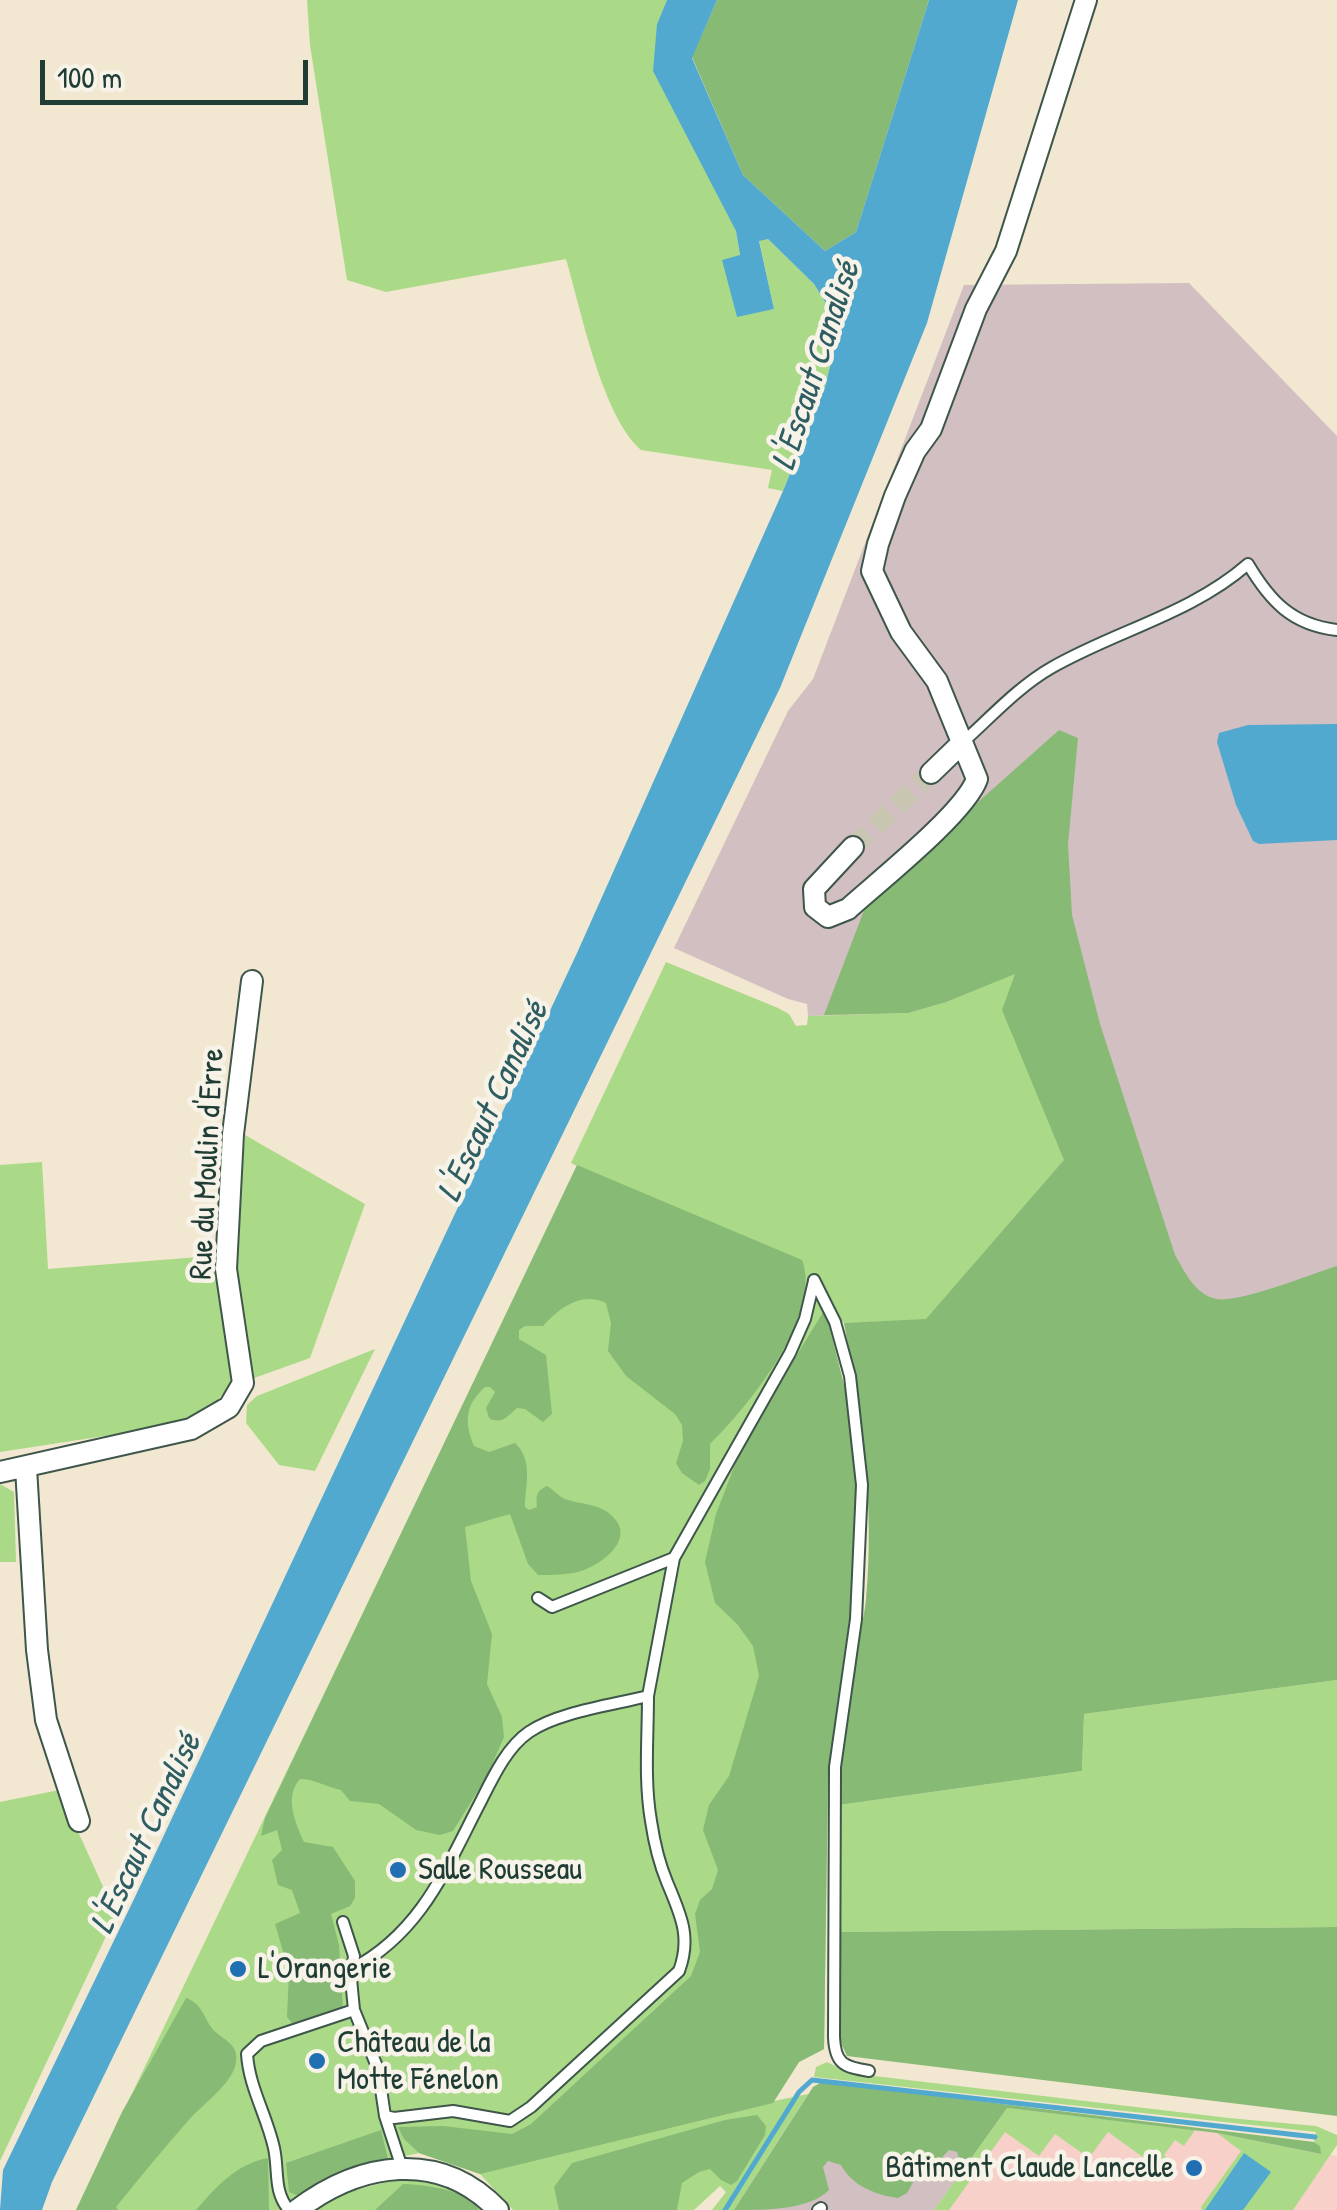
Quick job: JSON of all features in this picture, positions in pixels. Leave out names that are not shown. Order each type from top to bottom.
[{"type":"street","points":[[852,847],[814,889],[815,906],[828,917],[848,909],[972,792],[977,778],[937,681],[900,632],[872,571],[895,496],[916,450],[932,429],[976,308],[1006,251],[1086,0]]},
{"type":"street","points":[[931,773],[962,743]]},
{"type":"street","name":"Rue du Moulin d'Erre","points":[[0,1472],[191,1429],[229,1407],[242,1383],[226,1269],[234,1134],[252,981]]},
{"type":"street","points":[[26,1468],[37,1650],[46,1720],[78,1821]]},
{"type":"street","points":[[297,2210],[346,2182],[402,2168],[437,2172],[461,2180],[498,2210]]},
{"type":"lane","points":[[962,743],[1049,669],[1188,604],[1226,583],[1248,564],[1268,596],[1287,614],[1337,630]]},
{"type":"lane","points":[[385,2116],[453,2111],[510,2120],[530,2107],[680,1971],[687,1936],[665,1878],[648,1799],[648,1696],[674,1558],[790,1354],[805,1318],[814,1280],[835,1322],[850,1376],[862,1485],[859,1586],[835,1768],[834,2038],[839,2062],[868,2071]]},
{"type":"lane","points":[[538,1598],[552,1607],[674,1558]]},
{"type":"lane","points":[[352,1969],[378,1955],[418,1917],[496,1771],[524,1736],[544,1723],[648,1696]]},
{"type":"lane","points":[[342,1922],[354,1956],[354,2010],[378,2069],[385,2116],[402,2168]]},
{"type":"lane","points":[[288,2210],[277,2189],[275,2152],[250,2078],[247,2054],[260,2042],[354,2010]]},
{"type":"shaded area","points":[[1189,283],[1337,436],[1337,1331],[868,1483],[862,1415],[844,1323],[926,1319],[908,1013],[808,1016],[807,1004],[674,948],[788,711],[813,679],[964,285]]},
{"type":"shaded area","points":[[808,2094],[1007,2108],[934,2210],[734,2210]]},
{"type":"shaded area","points":[[1007,2108],[1217,2133],[1337,2156],[1337,2210],[934,2210]]},
{"type":"green space","points":[[307,0],[667,0],[657,24],[736,231],[740,256],[723,260],[737,316],[774,309],[759,240],[768,239],[814,284],[827,305],[836,342],[825,387],[783,491],[768,488],[772,470],[641,450],[627,434],[604,388],[566,259],[386,292],[347,280],[310,45]]},
{"type":"green space","points":[[717,0],[929,0],[856,232],[825,251],[743,175],[692,57]]},
{"type":"green space","points":[[1059,730],[1078,738],[1068,844],[1072,915],[1100,1024],[1175,1255],[1197,1288],[1217,1299],[1258,1292],[1337,1266],[1337,1680],[1084,1714],[1082,1771],[839,1805],[843,1718],[865,1608],[869,1529],[861,1426],[844,1323],[926,1319],[1064,1160],[1002,1010],[1015,974],[908,1013],[824,1015],[868,900]]},
{"type":"green space","points":[[666,962],[778,1008],[789,1014],[796,1026],[807,1025],[808,1016],[908,1013],[1016,973],[1003,1010],[1064,1160],[926,1320],[844,1323],[825,1311],[850,1409],[858,1500],[856,1569],[828,1773],[824,2049],[799,2062],[774,2101],[808,2094],[734,2210],[712,2210],[726,2192],[720,2186],[694,2210],[513,2210],[480,2174],[419,2153],[369,2164],[285,2210],[76,2210],[555,1213],[577,1166],[571,1163]]},
{"type":"green space","points":[[245,1135],[365,1204],[310,1358],[229,1387],[205,1414],[170,1426],[0,1452],[0,1165],[42,1162],[48,1269],[236,1254]]},
{"type":"green space","points":[[577,1165],[802,1260],[806,1282],[802,1307],[778,1359],[710,1444],[710,1469],[699,1485],[682,1473],[676,1463],[683,1441],[682,1425],[675,1414],[626,1376],[608,1351],[611,1323],[606,1303],[580,1300],[556,1313],[543,1326],[519,1330],[519,1339],[546,1355],[552,1414],[543,1422],[517,1408],[504,1419],[493,1420],[486,1408],[495,1392],[485,1387],[473,1400],[468,1414],[474,1446],[489,1452],[515,1443],[527,1466],[525,1507],[537,1507],[538,1494],[547,1486],[565,1499],[610,1514],[620,1527],[618,1543],[607,1556],[584,1570],[538,1575],[528,1564],[510,1514],[465,1527],[471,1581],[492,1634],[487,1684],[502,1717],[504,1737],[487,1776],[453,1831],[440,1835],[416,1830],[379,1804],[350,1801],[341,1790],[300,1779],[292,1802],[304,1842],[333,1847],[355,1881],[355,1898],[350,1906],[331,1914],[339,1945],[343,2009],[292,2023],[287,2017],[289,1972],[275,1924],[300,1913],[292,1890],[278,1885],[272,1860],[282,1850],[277,1830],[261,1836],[265,1818]]},
{"type":"green space","points":[[825,1309],[850,1409],[858,1500],[856,1569],[828,1773],[824,2049],[799,2062],[773,2103],[480,2174],[419,2153],[398,2127],[443,2126],[512,2134],[531,2124],[691,1976],[700,1952],[695,1914],[700,1900],[712,1889],[718,1870],[703,1830],[709,1805],[729,1776],[759,1676],[753,1646],[715,1603],[705,1562],[716,1514],[744,1441]]},
{"type":"green space","points":[[375,1349],[315,1471],[279,1465],[246,1423],[247,1405],[257,1396]]},
{"type":"green space","points":[[0,1484],[14,1492],[16,1562],[0,1562]]},
{"type":"green space","points":[[1337,1680],[1337,1927],[838,1932],[839,1805],[1082,1771],[1084,1714]]},
{"type":"green space","points":[[59,1790],[116,1915],[0,2161],[0,1802]]},
{"type":"green space","points":[[1337,1927],[1337,2116],[847,2056],[841,2043],[838,1932]]},
{"type":"green space","points":[[186,1998],[198,2006],[211,2027],[235,2050],[233,2071],[116,2207],[118,2210],[76,2210],[122,2112]]},
{"type":"green space","points":[[827,2062],[849,2073],[1316,2126],[1337,2135],[1337,2145],[1293,2210],[1202,2210],[1241,2151],[1217,2133],[1320,2154],[1320,2146],[1314,2142],[1316,2132],[814,2077],[816,2067]]},
{"type":"green space","points":[[822,2082],[1314,2142],[1320,2146],[1321,2154],[1217,2133],[1007,2108],[962,2171],[957,2152],[949,2150],[898,2198],[865,2188],[851,2179],[841,2165],[828,2161],[823,2167],[829,2190],[821,2197],[786,2208],[734,2210],[813,2087]]},
{"type":"green space","points":[[1007,2108],[1195,2130],[1184,2146],[1175,2140],[1164,2155],[1172,2163],[1165,2173],[1108,2132],[1089,2158],[1055,2134],[1039,2156],[1005,2132],[949,2210],[934,2210]]},
{"type":"green space","points":[[757,2115],[766,2126],[765,2135],[731,2185],[710,2169],[682,2183],[677,2210],[559,2210],[554,2187],[572,2163],[725,2120]]},
{"type":"green space","points":[[381,2130],[388,2159],[301,2197],[289,2192],[286,2163]]},
{"type":"green space","points":[[268,2158],[269,2210],[196,2210],[236,2171]]},
{"type":"green space","points":[[401,2178],[452,2186],[487,2210],[312,2210],[337,2195]]},
{"type":"green space","points":[[403,2184],[455,2193],[479,2210],[375,2210]]},
{"type":"water","points":[[667,0],[717,0],[692,58],[743,175],[825,251],[856,232],[929,0],[1018,0],[927,323],[780,688],[52,2182],[42,2210],[0,2210],[3,2170],[577,953],[783,491],[825,387],[836,342],[827,305],[814,284],[768,239],[759,241],[774,309],[737,317],[722,260],[740,255],[736,231],[653,71],[657,24]]},
{"type":"water","points":[[1337,724],[1337,840],[1259,844],[1253,841],[1236,805],[1217,742],[1219,733],[1248,725]]},
{"type":"water","points":[[1244,2153],[1271,2172],[1243,2210],[1205,2210]]},
{"type":"waterway","points":[[725,2210],[799,2092],[812,2080],[1315,2137]]},
{"type":"tunnel","points":[[853,847],[931,773]]},
{"type":"place","name":"Salle Rousseau","points":[[398,1870]]},
{"type":"place","name":"L'Orangerie","points":[[238,1969]]},
{"type":"place","name":"Château de la Motte Fénelon","points":[[317,2061]]},
{"type":"place","name":"Bâtiment Claude Lancelle","points":[[1194,2168]]},
{"type":"water label","name":"L'Escaut Canalisé","points":[[817,366]]},
{"type":"water label","name":"L'Escaut Canalisé","points":[[494,1102]]},
{"type":"water label","name":"L'Escaut Canalisé","points":[[147,1834]]}]
